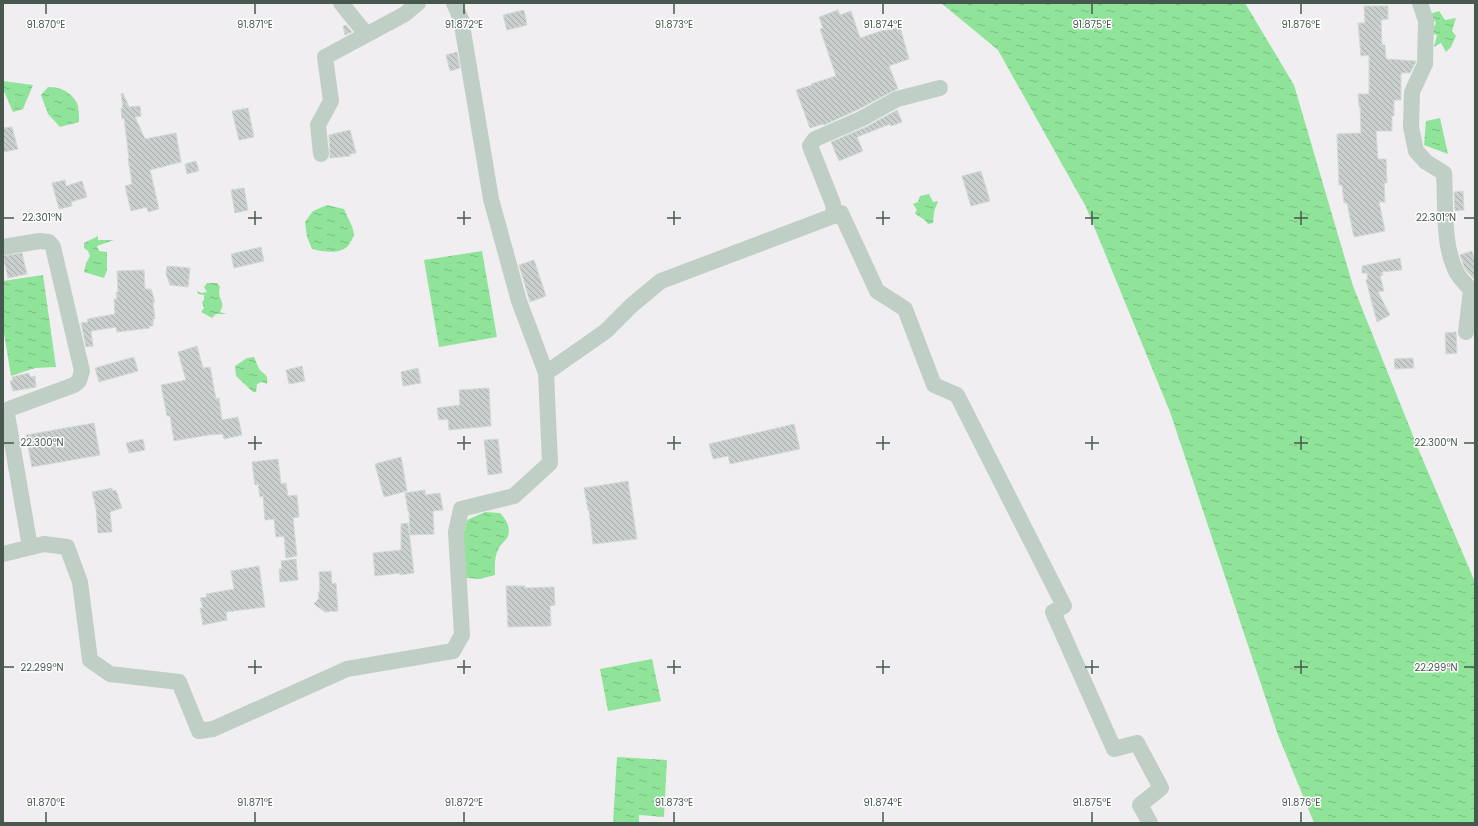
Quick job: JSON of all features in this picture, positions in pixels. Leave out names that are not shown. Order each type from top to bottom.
[{"type":"street","points":[[341,3],[366,34]]},
{"type":"street","points":[[321,154],[318,125],[331,101],[325,57],[405,14],[418,3]]},
{"type":"street","points":[[3,554],[44,544],[67,547],[80,582],[90,660],[110,674],[179,682],[199,731],[213,729],[347,670],[453,651],[462,635],[456,532],[461,509],[514,496],[550,463],[546,373],[519,301],[492,199],[461,19],[454,3]]},
{"type":"street","points":[[1420,3],[1426,21],[1426,64],[1412,92],[1411,127],[1416,152],[1426,162],[1444,173],[1449,252],[1457,274],[1473,289],[1466,332]]},
{"type":"street","points":[[834,216],[833,204],[810,146],[815,139],[861,119],[897,99],[940,88]]},
{"type":"street","points":[[546,373],[606,331],[632,305],[660,281],[841,213],[877,291],[905,309],[934,385],[957,395],[1064,606],[1053,612],[1114,749],[1136,743],[1161,788],[1140,805],[1150,823]]},
{"type":"street","points":[[3,248],[40,241],[49,242],[53,247],[82,371],[79,382],[74,385],[10,409],[7,414],[30,547]]},
{"type":"water","points":[[941,3],[1245,3],[1294,85],[1353,286],[1420,453],[1475,582],[1475,823],[1314,823],[1278,735],[1170,412],[1086,207],[998,50]]},
{"type":"water","points":[[1439,11],[1445,20],[1456,18],[1452,31],[1456,36],[1451,47],[1446,52],[1441,43],[1434,47],[1437,35],[1430,33],[1436,23],[1430,14]]},
{"type":"water","points":[[3,81],[33,85],[23,109],[13,112],[3,89]]},
{"type":"water","points":[[48,87],[64,90],[71,95],[78,105],[79,122],[60,127],[48,114],[41,95]]},
{"type":"water","points":[[1440,118],[1448,154],[1424,145],[1426,121]]},
{"type":"water","points":[[929,194],[933,202],[938,201],[934,212],[933,223],[928,224],[915,213],[917,210],[913,204],[918,202],[920,196]]},
{"type":"water","points":[[327,205],[344,209],[353,229],[354,236],[352,240],[348,246],[339,251],[328,252],[312,249],[307,237],[305,222],[313,211]]},
{"type":"water","points":[[98,236],[98,240],[114,240],[97,246],[99,251],[107,252],[107,270],[104,278],[84,272],[86,263],[90,256],[88,251],[84,248],[84,243]]},
{"type":"water","points":[[482,251],[497,337],[439,347],[424,260]]},
{"type":"water","points":[[43,275],[56,367],[35,368],[11,376],[3,327],[3,281]]},
{"type":"water","points":[[207,283],[217,283],[220,287],[219,294],[222,302],[222,308],[220,312],[227,314],[216,314],[212,318],[201,312],[204,308],[202,302],[204,300],[204,295],[198,294],[197,291],[202,293],[207,292],[204,287]]},
{"type":"water","points":[[254,357],[260,370],[267,378],[267,384],[262,382],[257,384],[256,392],[253,392],[236,376],[235,366],[247,358]]},
{"type":"water","points":[[485,512],[500,513],[508,524],[508,535],[496,556],[495,575],[480,579],[466,578],[461,543],[467,520]]},
{"type":"water","points":[[652,659],[661,701],[608,711],[600,669]]},
{"type":"water","points":[[617,757],[667,760],[664,817],[639,815],[639,823],[613,823]]},
{"type":"building","points":[[1364,6],[1388,6],[1388,19],[1381,20],[1382,45],[1385,45],[1386,59],[1416,62],[1410,73],[1401,73],[1401,100],[1394,100],[1392,131],[1376,131],[1378,159],[1386,159],[1387,183],[1384,183],[1385,202],[1379,202],[1385,231],[1354,237],[1347,203],[1344,203],[1342,185],[1339,185],[1337,134],[1361,133],[1358,94],[1369,94],[1369,55],[1361,56],[1358,23],[1365,23]]},
{"type":"building","points":[[524,10],[527,25],[507,30],[503,15]]},
{"type":"building","points":[[838,10],[840,15],[851,11],[860,38],[884,30],[900,27],[909,59],[889,66],[898,89],[824,125],[810,128],[796,90],[836,76],[820,29],[823,28],[819,17]]},
{"type":"building","points":[[346,25],[352,32],[345,35],[343,26]]},
{"type":"building","points":[[457,52],[460,68],[450,71],[446,55]]},
{"type":"building","points":[[123,93],[129,107],[140,106],[141,116],[135,117],[145,139],[176,133],[181,162],[150,170],[159,209],[148,212],[147,207],[131,211],[125,186],[132,184],[124,118],[122,119],[121,108],[123,108],[121,94]]},
{"type":"building","points":[[248,108],[254,137],[239,140],[232,111]]},
{"type":"building","points":[[897,110],[902,122],[891,126],[890,124],[857,137],[863,151],[839,161],[831,142],[866,127]]},
{"type":"building","points":[[12,127],[18,149],[3,152],[3,128]]},
{"type":"building","points":[[350,130],[356,153],[350,154],[350,156],[330,158],[329,135]]},
{"type":"building","points":[[196,161],[199,171],[187,174],[185,164]]},
{"type":"building","points":[[981,171],[990,201],[971,206],[962,176]]},
{"type":"building","points":[[65,180],[66,186],[82,181],[87,197],[71,202],[72,206],[59,209],[52,183]]},
{"type":"building","points":[[244,188],[248,210],[235,213],[231,190]]},
{"type":"building","points":[[1463,191],[1464,210],[1455,211],[1454,192]]},
{"type":"building","points":[[261,247],[264,261],[234,268],[231,254]]},
{"type":"building","points":[[1472,251],[1475,261],[1475,278],[1473,278],[1465,269],[1460,255]]},
{"type":"building","points":[[22,253],[27,274],[8,278],[3,256]]},
{"type":"building","points":[[1400,258],[1402,270],[1382,272],[1383,275],[1380,276],[1384,291],[1378,292],[1390,315],[1377,322],[1366,280],[1368,279],[1367,273],[1362,273],[1362,266]]},
{"type":"building","points":[[534,260],[546,296],[530,302],[519,265]]},
{"type":"building","points":[[167,266],[190,268],[188,287],[170,285],[166,274]]},
{"type":"building","points":[[144,270],[145,289],[151,289],[155,302],[153,302],[155,319],[153,319],[153,326],[149,326],[150,328],[117,332],[116,327],[91,331],[93,346],[86,347],[81,323],[88,322],[87,319],[115,314],[114,299],[117,299],[116,292],[118,292],[117,271]]},
{"type":"building","points":[[1456,332],[1457,353],[1446,354],[1445,333]]},
{"type":"building","points":[[197,346],[203,368],[210,367],[216,399],[219,398],[222,420],[238,417],[242,435],[224,439],[223,434],[208,435],[174,441],[170,416],[167,416],[161,385],[186,380],[178,352]]},
{"type":"building","points":[[134,357],[138,371],[99,382],[95,368]]},
{"type":"building","points":[[1413,358],[1414,368],[1395,369],[1394,359]]},
{"type":"building","points":[[302,366],[305,381],[289,384],[286,370]]},
{"type":"building","points":[[418,368],[421,383],[403,386],[401,372]]},
{"type":"building","points":[[29,373],[30,377],[35,376],[36,387],[13,391],[10,381],[13,380],[12,377]]},
{"type":"building","points":[[489,388],[491,426],[449,430],[448,419],[439,420],[437,408],[460,405],[459,390]]},
{"type":"building","points":[[94,423],[100,455],[32,467],[26,435]]},
{"type":"building","points":[[794,424],[800,449],[730,464],[728,456],[713,459],[709,444]]},
{"type":"building","points":[[143,439],[145,450],[129,453],[126,443]]},
{"type":"building","points":[[498,439],[502,473],[488,475],[484,440]]},
{"type":"building","points":[[401,457],[407,491],[384,497],[375,464]]},
{"type":"building","points":[[278,459],[281,484],[286,483],[288,496],[297,495],[299,517],[293,518],[297,556],[286,558],[284,536],[276,537],[274,519],[265,520],[263,496],[260,497],[258,484],[255,485],[252,462]]},
{"type":"building","points":[[628,481],[637,539],[593,544],[589,510],[584,488]]},
{"type":"building","points":[[112,488],[112,491],[116,490],[122,508],[110,512],[112,532],[98,533],[96,509],[92,492]]},
{"type":"building","points":[[425,490],[425,495],[440,493],[443,510],[433,511],[434,534],[410,535],[409,511],[405,493]]},
{"type":"building","points":[[408,523],[414,573],[375,576],[373,553],[401,550],[401,524]]},
{"type":"building","points":[[296,559],[298,580],[280,582],[279,569],[282,569],[281,561]]},
{"type":"building","points":[[259,566],[265,607],[226,612],[227,620],[203,625],[200,608],[203,608],[200,598],[207,597],[206,594],[234,589],[231,571]]},
{"type":"building","points":[[331,571],[332,584],[336,583],[338,611],[325,612],[314,604],[319,598],[318,592],[320,592],[319,572]]},
{"type":"building","points":[[506,586],[525,586],[525,588],[554,587],[555,605],[550,606],[551,626],[508,627]]}]
